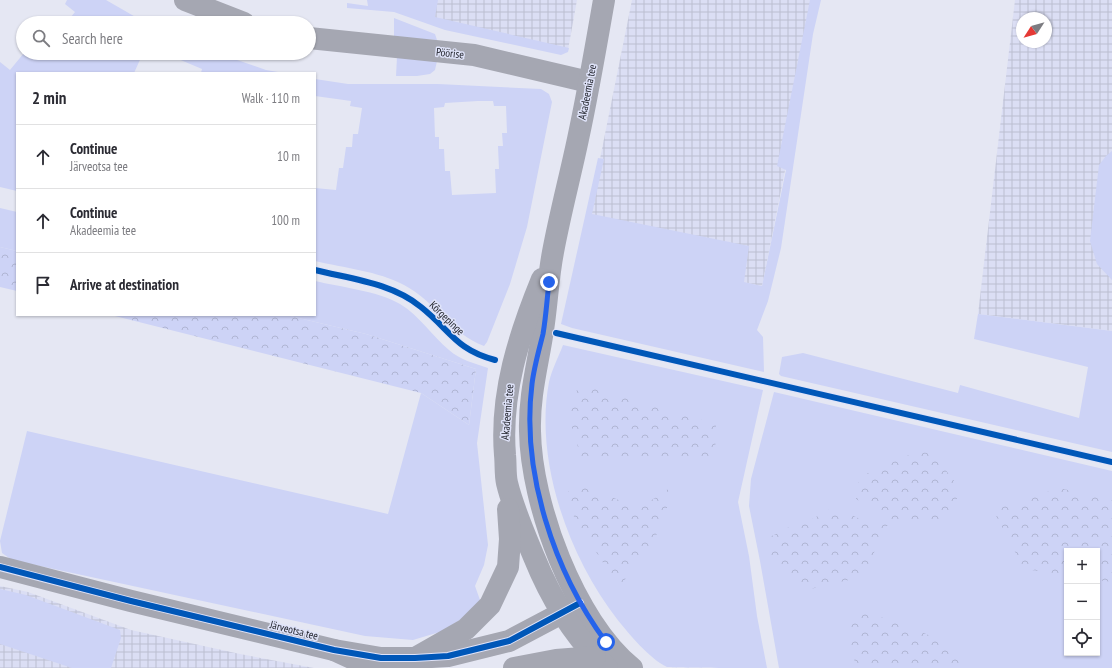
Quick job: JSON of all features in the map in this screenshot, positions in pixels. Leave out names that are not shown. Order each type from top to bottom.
[{"type":"main road","points":[[185,0],[226,16]]},
{"type":"main road","name":"Akadeemia tee","points":[[571,608],[548,530],[534,475],[530,431],[532,384],[543,331],[552,254],[589,82],[604,0]]},
{"type":"main road","name":"Pöörise","points":[[316,39],[474,55],[589,82]]},
{"type":"main road","name":"Akadeemia tee","points":[[552,254],[526,318],[509,381],[503,434],[507,482],[527,541],[543,580],[571,608]]},
{"type":"main road","points":[[415,658],[466,629],[480,617],[497,592],[508,567],[510,539],[507,482]]},
{"type":"main road","name":"Järveotsa tee","points":[[0,567],[131,601],[334,650],[381,658],[448,656],[509,641],[571,608]]},
{"type":"main road","points":[[571,608],[601,662]]},
{"type":"main road","points":[[571,608],[632,668]]},
{"type":"main road","points":[[334,650],[373,668]]},
{"type":"main road","points":[[514,668],[556,660],[601,662]]},
{"type":"shaded area","points":[[370,0],[577,0],[568,50],[370,5]]},
{"type":"shaded area","points":[[632,0],[819,0],[762,286],[582,248]]},
{"type":"shaded area","points":[[1015,0],[1112,0],[1112,331],[978,314]]},
{"type":"shaded area","points":[[0,586],[28,592],[131,630],[240,654],[314,668],[0,668]]},
{"type":"green space","points":[[67,0],[106,0],[134,16],[72,16],[75,12],[65,4]]},
{"type":"green space","points":[[367,0],[438,0],[435,17],[569,48],[568,52],[561,55],[445,30],[394,12],[347,8],[347,3],[368,6]]},
{"type":"green space","points":[[810,0],[821,0],[813,34],[781,248],[768,301],[757,330],[763,337],[764,372],[572,328],[561,324],[598,158],[604,159],[592,214],[749,246],[744,282],[762,286],[786,170],[777,166]]},
{"type":"green space","points":[[394,18],[435,34],[437,40],[394,37]]},
{"type":"green space","points":[[397,57],[437,61],[435,70],[430,74],[417,76],[396,76]]},
{"type":"green space","points":[[18,60],[140,60],[134,72],[16,72],[16,191],[0,187],[0,62],[10,70]]},
{"type":"green space","points":[[181,60],[237,60],[266,70],[278,72],[201,72],[202,69]]},
{"type":"green space","points":[[316,79],[348,84],[438,84],[541,89],[549,94],[552,102],[527,227],[510,284],[487,342],[484,346],[472,341],[462,334],[425,300],[404,285],[372,273],[316,261],[316,188],[336,190],[339,168],[343,168],[346,147],[352,147],[353,134],[358,134],[362,108],[350,106],[351,101],[316,96]],"holes":[[[478,101],[493,101],[494,106],[506,106],[507,133],[502,133],[503,146],[498,146],[499,169],[495,169],[496,193],[452,195],[450,171],[445,171],[444,149],[439,149],[439,137],[435,137],[434,108],[444,107],[445,103]]]},
{"type":"green space","points":[[1112,151],[1112,280],[1097,264],[1090,241],[1099,165]]},
{"type":"green space","points":[[0,208],[16,212],[16,251],[0,247]]},
{"type":"green space","points":[[0,247],[16,251],[16,291],[0,287]]},
{"type":"green space","points":[[316,281],[359,290],[381,296],[400,304],[414,314],[453,353],[467,361],[488,368],[477,443],[488,545],[484,565],[475,586],[480,600],[469,614],[443,631],[413,640],[365,636],[12,560],[2,553],[0,541],[27,431],[388,514],[421,393],[469,425],[476,369],[366,334],[290,316],[316,316]]},
{"type":"green space","points":[[978,314],[1112,331],[1112,452],[781,376],[779,374],[782,357],[803,353],[958,393],[960,385],[1079,418],[1088,367],[974,339]]},
{"type":"green space","points":[[115,316],[290,316],[366,334],[476,369],[469,425],[421,393]]},
{"type":"green space","points":[[563,345],[763,390],[738,502],[749,556],[757,616],[767,668],[667,667],[654,658],[634,639],[617,619],[600,594],[584,567],[570,538],[559,507],[551,475],[547,444],[546,412],[549,382]]},
{"type":"green space","points":[[579,384],[716,424],[715,460],[582,460],[568,415]]},
{"type":"green space","points":[[774,392],[1112,471],[1112,668],[779,668],[749,506],[751,479]]},
{"type":"green space","points":[[918,451],[933,454],[955,482],[958,495],[951,517],[938,525],[900,521],[887,526],[865,571],[849,580],[806,590],[771,563],[770,537],[793,525],[807,522],[830,509],[852,515],[873,526],[883,515],[856,499],[859,477]]},
{"type":"green space","points":[[576,483],[607,494],[637,510],[668,489],[668,503],[660,529],[619,588],[574,517],[568,491]]},
{"type":"green space","points":[[1059,488],[1112,500],[1112,582],[1100,580],[1100,548],[1064,548],[1064,575],[1024,569],[993,510]]},
{"type":"green space","points":[[0,589],[26,595],[120,630],[121,638],[111,668],[72,668],[0,644]]},
{"type":"green space","points":[[869,613],[921,631],[947,646],[963,664],[963,668],[858,668],[850,643],[852,617]]},
{"type":"cycle path","name":"Kõrgepinge","points":[[316,270],[357,279],[397,292],[410,299],[431,315],[462,345],[471,351],[495,360]]},
{"type":"cycle path","points":[[556,333],[1112,462]]},
{"type":"cycle path","points":[[0,567],[131,601],[334,650],[381,658],[448,656],[509,641],[580,603]]},
{"type":"route","points":[[549,282],[543,331],[532,384],[530,431],[534,475],[548,530],[580,603],[606,642]]}]
